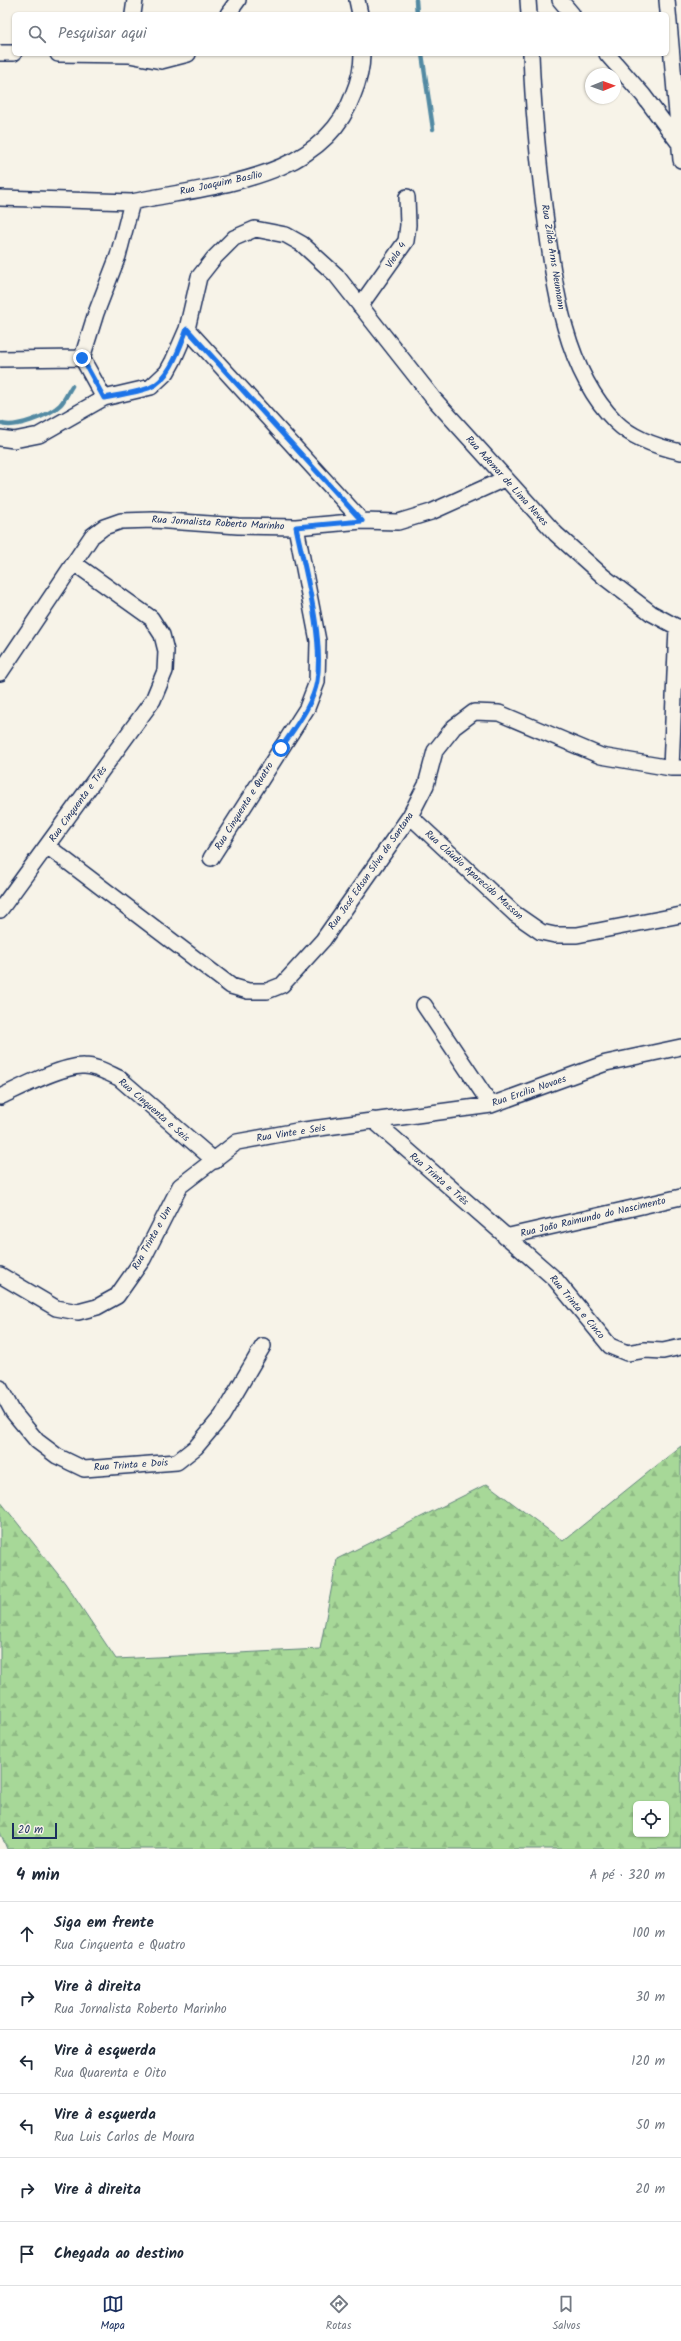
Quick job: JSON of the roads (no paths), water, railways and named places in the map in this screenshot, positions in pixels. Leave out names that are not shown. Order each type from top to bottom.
[{"type":"street","points":[[133,12],[134,0]]},
{"type":"street","points":[[229,12],[238,0]]},
{"type":"street","points":[[357,0],[360,12]]},
{"type":"street","points":[[528,0],[529,12]]},
{"type":"street","points":[[560,0],[570,12]]},
{"type":"street","points":[[667,0],[668,12]]},
{"type":"street","points":[[669,24],[681,160]]},
{"type":"street","points":[[0,53],[12,53]]},
{"type":"street","points":[[134,56],[161,61],[180,56]]},
{"type":"street","name":"Rua Joaquim Basílio","points":[[0,198],[132,202],[240,180],[293,163],[336,128],[348,109],[355,89],[362,56]]},
{"type":"street","name":"Rua Zilda Arns Neumann","points":[[531,56],[534,128],[552,269],[570,345],[584,376],[607,412],[617,424],[638,438],[659,447],[681,452]]},
{"type":"street","points":[[609,56],[643,96],[679,143]]},
{"type":"street","name":"Viela 4","points":[[360,306],[406,241],[408,225],[407,197]]},
{"type":"street","points":[[104,398],[82,358],[96,313],[118,256],[132,202]]},
{"type":"street","name":"Rua Ademar de Lima Neves","points":[[0,438],[14,440],[39,435],[104,398],[151,387],[170,366],[187,329],[200,277],[234,238],[255,229],[286,235],[302,244],[324,262],[433,398],[504,479],[556,534],[604,577],[651,613],[679,627]]},
{"type":"street","points":[[187,329],[362,521]]},
{"type":"street","points":[[0,359],[82,358]]},
{"type":"street","name":"Rua Jornalista Roberto Marinho","points":[[0,673],[92,536],[104,527],[121,521],[154,520],[238,526],[296,527],[362,521],[398,522],[460,500],[504,479]]},
{"type":"street","name":"Rua Cinquenta e Quatro","points":[[211,858],[307,708],[317,682],[318,641],[296,527]]},
{"type":"street","name":"Rua Cinquenta e Três","points":[[74,563],[151,618],[164,640],[166,651],[165,672],[153,700],[47,846],[231,986],[248,991],[267,991],[282,985]]},
{"type":"street","points":[[676,768],[679,627]]},
{"type":"street","name":"Rua José Edson Silva de Santana","points":[[282,985],[323,940],[410,816],[426,785],[435,751],[454,727],[474,712],[499,713],[601,756],[676,768]]},
{"type":"street","name":"Rua Cláudio Aparecido Masson","points":[[410,816],[515,914],[541,932],[555,935],[576,935],[681,915]]},
{"type":"street","points":[[0,910],[47,846]]},
{"type":"street","points":[[424,1005],[490,1105]]},
{"type":"street","name":"Rua Ercilia Novaes","points":[[373,1120],[490,1105],[606,1063],[681,1047]]},
{"type":"street","name":"Rua Cinquenta e Seis","points":[[0,1097],[68,1068],[84,1066],[101,1070],[118,1078],[215,1161]]},
{"type":"street","name":"Rua Vinte e Seis","points":[[215,1161],[237,1142],[297,1131],[373,1120]]},
{"type":"street","name":"Rua Trinta e Três","points":[[373,1120],[505,1237]]},
{"type":"street","name":"Rua Trinta e Um","points":[[0,1275],[56,1308],[78,1312],[97,1307],[117,1296],[143,1259],[180,1186],[215,1161]]},
{"type":"street","name":"Rua João Raimundo do Nascimento","points":[[505,1237],[681,1197]]},
{"type":"street","name":"Rua Trinta e Cinco","points":[[505,1237],[555,1279],[610,1346],[627,1353],[645,1350],[663,1351],[681,1347]]},
{"type":"street","name":"Rua Trinta e Dois","points":[[0,1388],[13,1412],[37,1441],[57,1456],[84,1468],[177,1462],[196,1446],[222,1416],[263,1346]]},
{"type":"waterway","points":[[416,0],[417,12]]},
{"type":"waterway","points":[[422,56],[433,129]]},
{"type":"waterway","points":[[0,423],[13,425],[48,413],[62,403],[72,386]]}]
